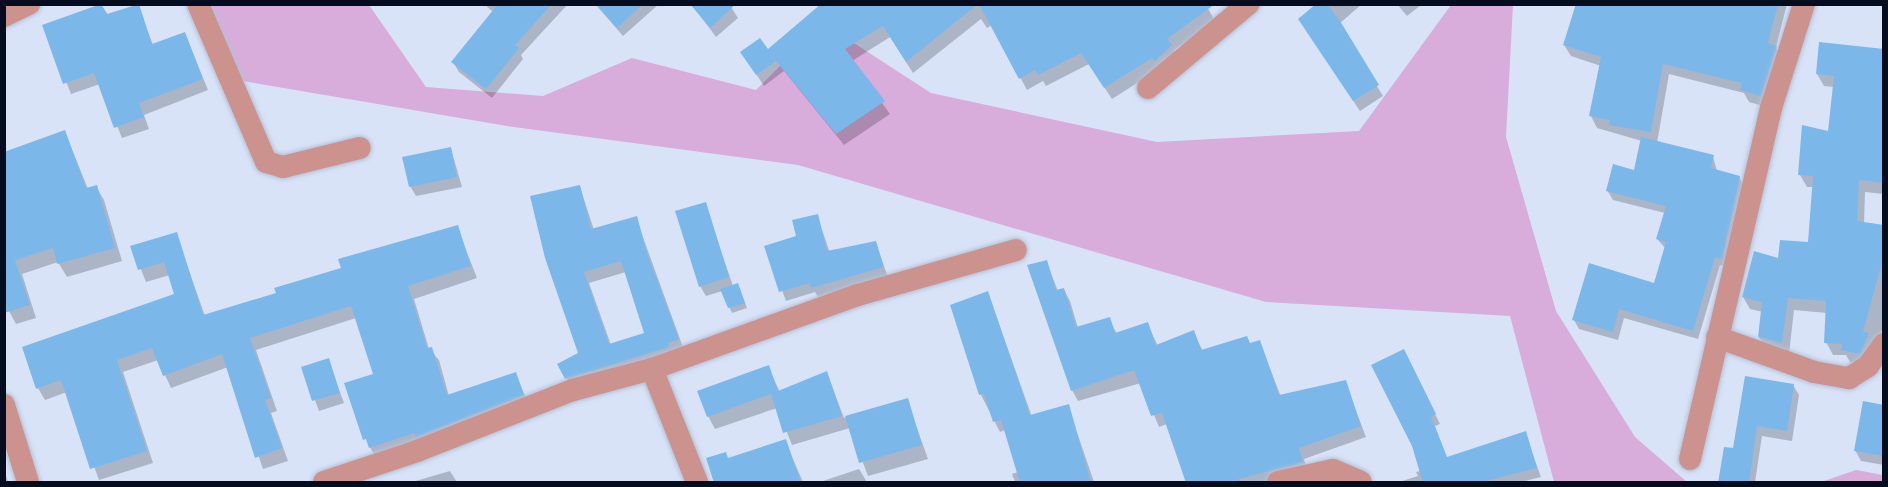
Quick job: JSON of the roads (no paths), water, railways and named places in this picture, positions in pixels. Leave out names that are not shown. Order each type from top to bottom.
[{"type":"street","points":[[4,16],[29,4]]},
{"type":"street","points":[[198,4],[266,162],[283,167],[360,148]]},
{"type":"street","points":[[1148,88],[1248,4]]},
{"type":"street","points":[[1690,459],[1771,108],[1804,4]]},
{"type":"street","points":[[324,483],[357,477],[573,390],[652,369],[858,295],[1016,250]]},
{"type":"street","points":[[1717,337],[1814,372],[1849,378],[1868,366],[1884,344]]},
{"type":"street","points":[[652,369],[697,483]]},
{"type":"street","points":[[4,405],[28,483]]},
{"type":"street","points":[[1278,483],[1333,470],[1348,474],[1361,483]]}]
